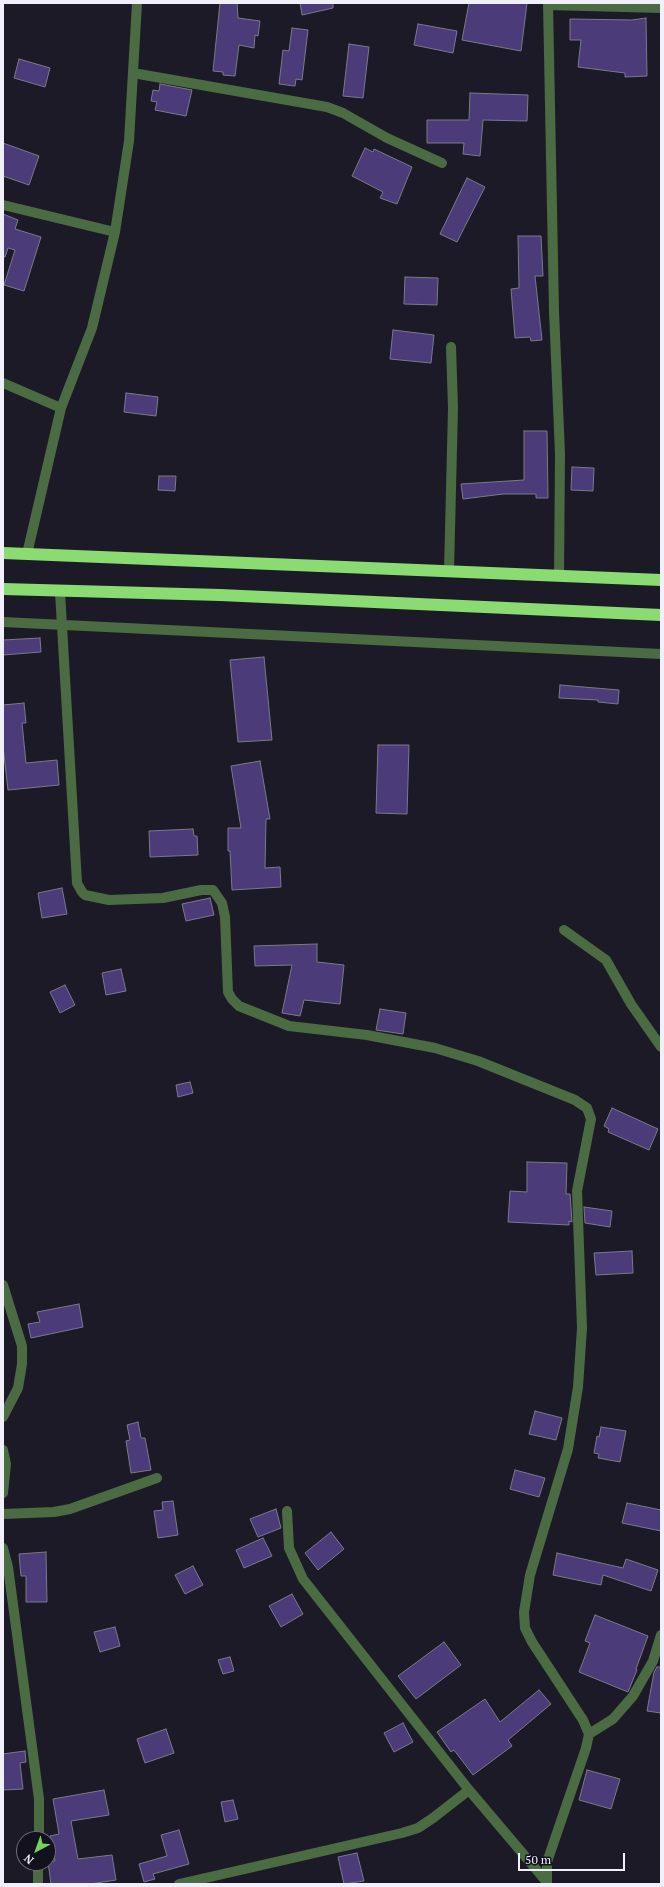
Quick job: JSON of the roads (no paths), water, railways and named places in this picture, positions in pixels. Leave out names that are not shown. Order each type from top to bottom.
[{"type":"highway","points":[[3,553],[661,580]]},
{"type":"highway","points":[[3,589],[60,592],[220,595],[661,615]]},
{"type":"street","points":[[26,554],[61,408],[92,328],[115,232],[129,141],[137,3]]},
{"type":"street","points":[[560,576],[560,454],[553,304],[548,4],[661,8]]},
{"type":"street","points":[[133,74],[327,107],[343,113],[388,138],[442,163]]},
{"type":"street","points":[[3,205],[115,232]]},
{"type":"street","points":[[448,571],[453,408],[451,347]]},
{"type":"street","points":[[3,383],[61,408]]},
{"type":"street","points":[[60,592],[77,883],[85,895],[109,900],[163,898],[201,890],[213,890],[222,903],[226,917],[228,992],[239,1006],[289,1026],[367,1035],[435,1048],[478,1061],[575,1100],[587,1108],[591,1119],[577,1191],[582,1328],[578,1386],[568,1449],[530,1575],[524,1622],[532,1642],[583,1720],[589,1734],[586,1748],[547,1862],[547,1882]]},
{"type":"street","points":[[3,622],[661,654]]},
{"type":"street","points":[[564,930],[606,960],[632,1004],[661,1047]]},
{"type":"street","points":[[3,1285],[22,1346],[22,1364],[18,1388],[3,1416]]},
{"type":"street","points":[[3,1450],[6,1464],[3,1493]]},
{"type":"street","points":[[3,1514],[54,1512],[70,1509],[157,1478]]},
{"type":"street","points":[[287,1511],[288,1548],[303,1579],[470,1790],[547,1882]]},
{"type":"street","points":[[3,1548],[8,1567],[39,1800],[39,1831]]},
{"type":"street","points":[[589,1734],[613,1719],[633,1696],[653,1661],[661,1635]]},
{"type":"street","points":[[179,1884],[402,1833],[418,1828],[470,1790]]},
{"type":"street","points":[[38,1871],[38,1884]]}]
